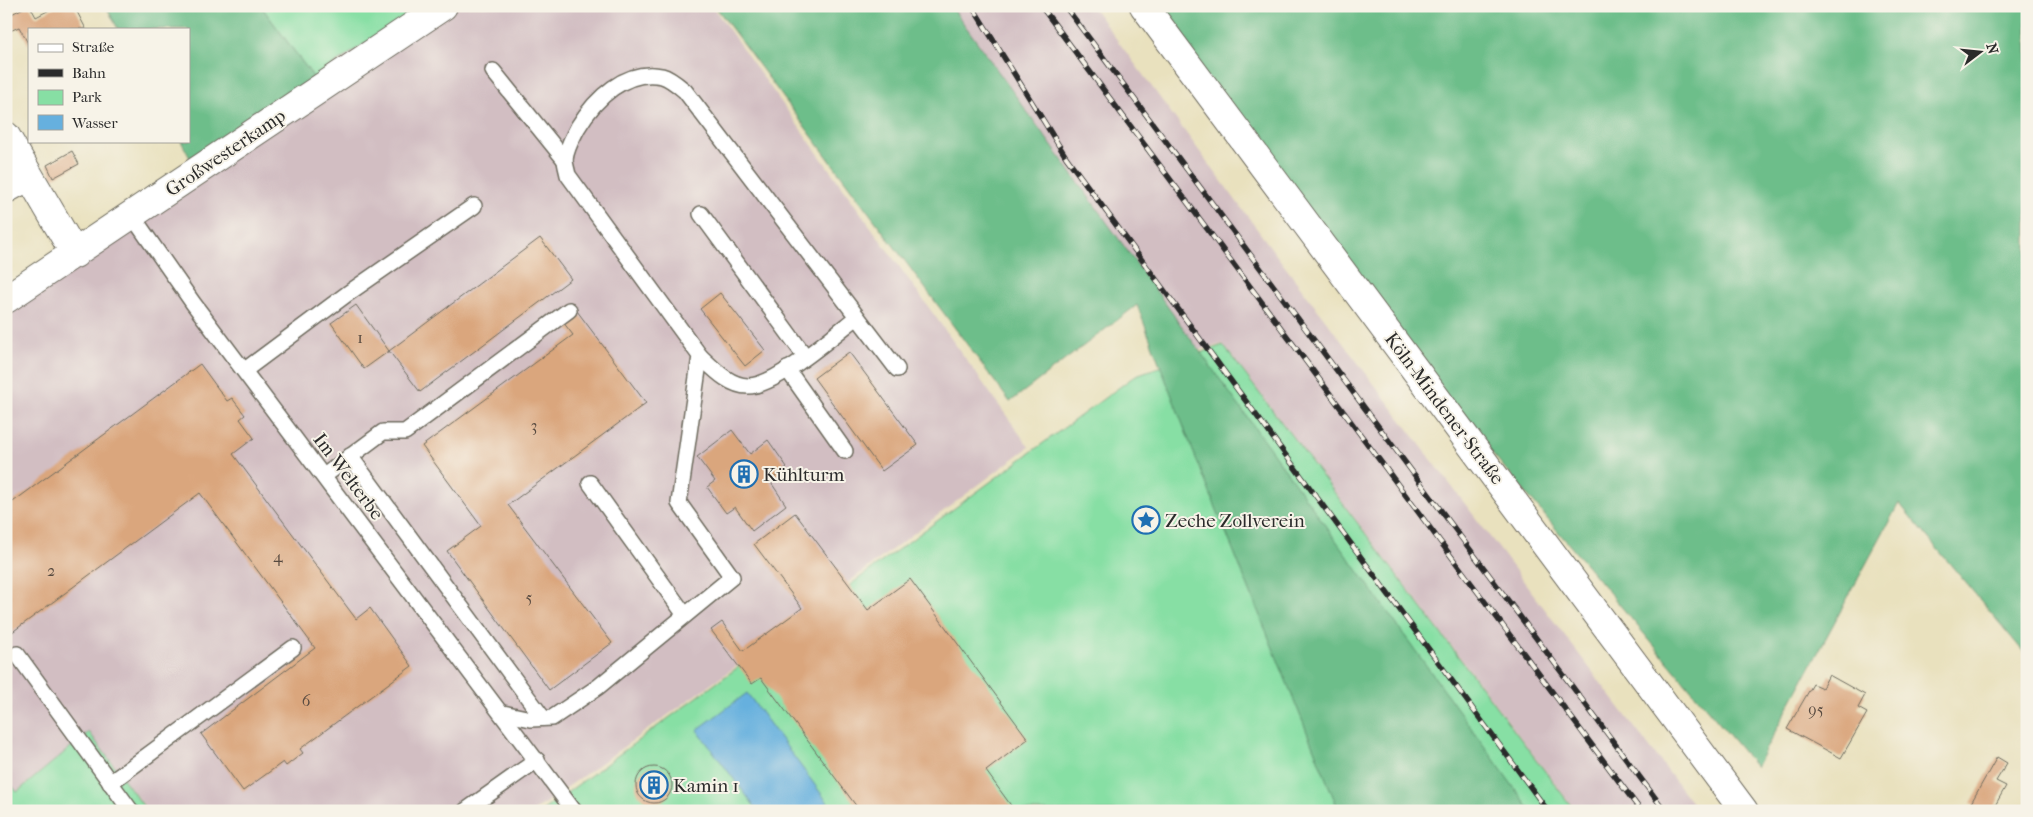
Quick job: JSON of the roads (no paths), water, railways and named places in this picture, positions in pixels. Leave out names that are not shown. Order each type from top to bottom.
[{"type":"street","name":"Großwesterkamp","points":[[6,298],[75,254],[131,214],[443,6]]},
{"type":"street","name":"Köln-Mindener-Straße","points":[[1144,6],[1744,811]]},
{"type":"street","points":[[6,136],[17,183],[75,254]]},
{"type":"lane","points":[[493,72],[565,160]]},
{"type":"lane","points":[[857,317],[770,380],[748,386],[724,378],[700,356],[568,175],[565,160],[570,141],[585,116],[602,95],[627,80],[644,75],[664,76],[685,91],[897,368]]},
{"type":"lane","points":[[245,370],[347,294],[474,206]]},
{"type":"lane","name":"Im Welterbe","points":[[131,214],[194,303],[574,811]]},
{"type":"lane","points":[[701,214],[805,356]]},
{"type":"lane","points":[[324,476],[383,432],[405,432],[569,310]]},
{"type":"lane","points":[[502,713],[531,719],[552,718],[598,687],[732,577],[679,503],[700,356]]},
{"type":"lane","points":[[786,369],[845,451]]},
{"type":"lane","points":[[350,456],[543,718]]},
{"type":"lane","points":[[590,483],[685,615]]},
{"type":"lane","points":[[110,783],[293,648]]},
{"type":"lane","points":[[17,654],[131,811]]},
{"type":"lane","points":[[465,811],[537,760]]},
{"type":"water","points":[[747,693],[834,811],[758,811],[697,730]]},
{"type":"railway","points":[[972,6],[1066,157],[1548,811]]},
{"type":"railway","points":[[1041,6],[1641,811]]},
{"type":"railway","points":[[1065,6],[1665,811]]},
{"type":"place","name":"Kühlturm","points":[[744,474]]},
{"type":"place","name":"Zeche Zollverein","points":[[1146,520]]},
{"type":"place","name":"Kamin 1","points":[[654,785]]}]
